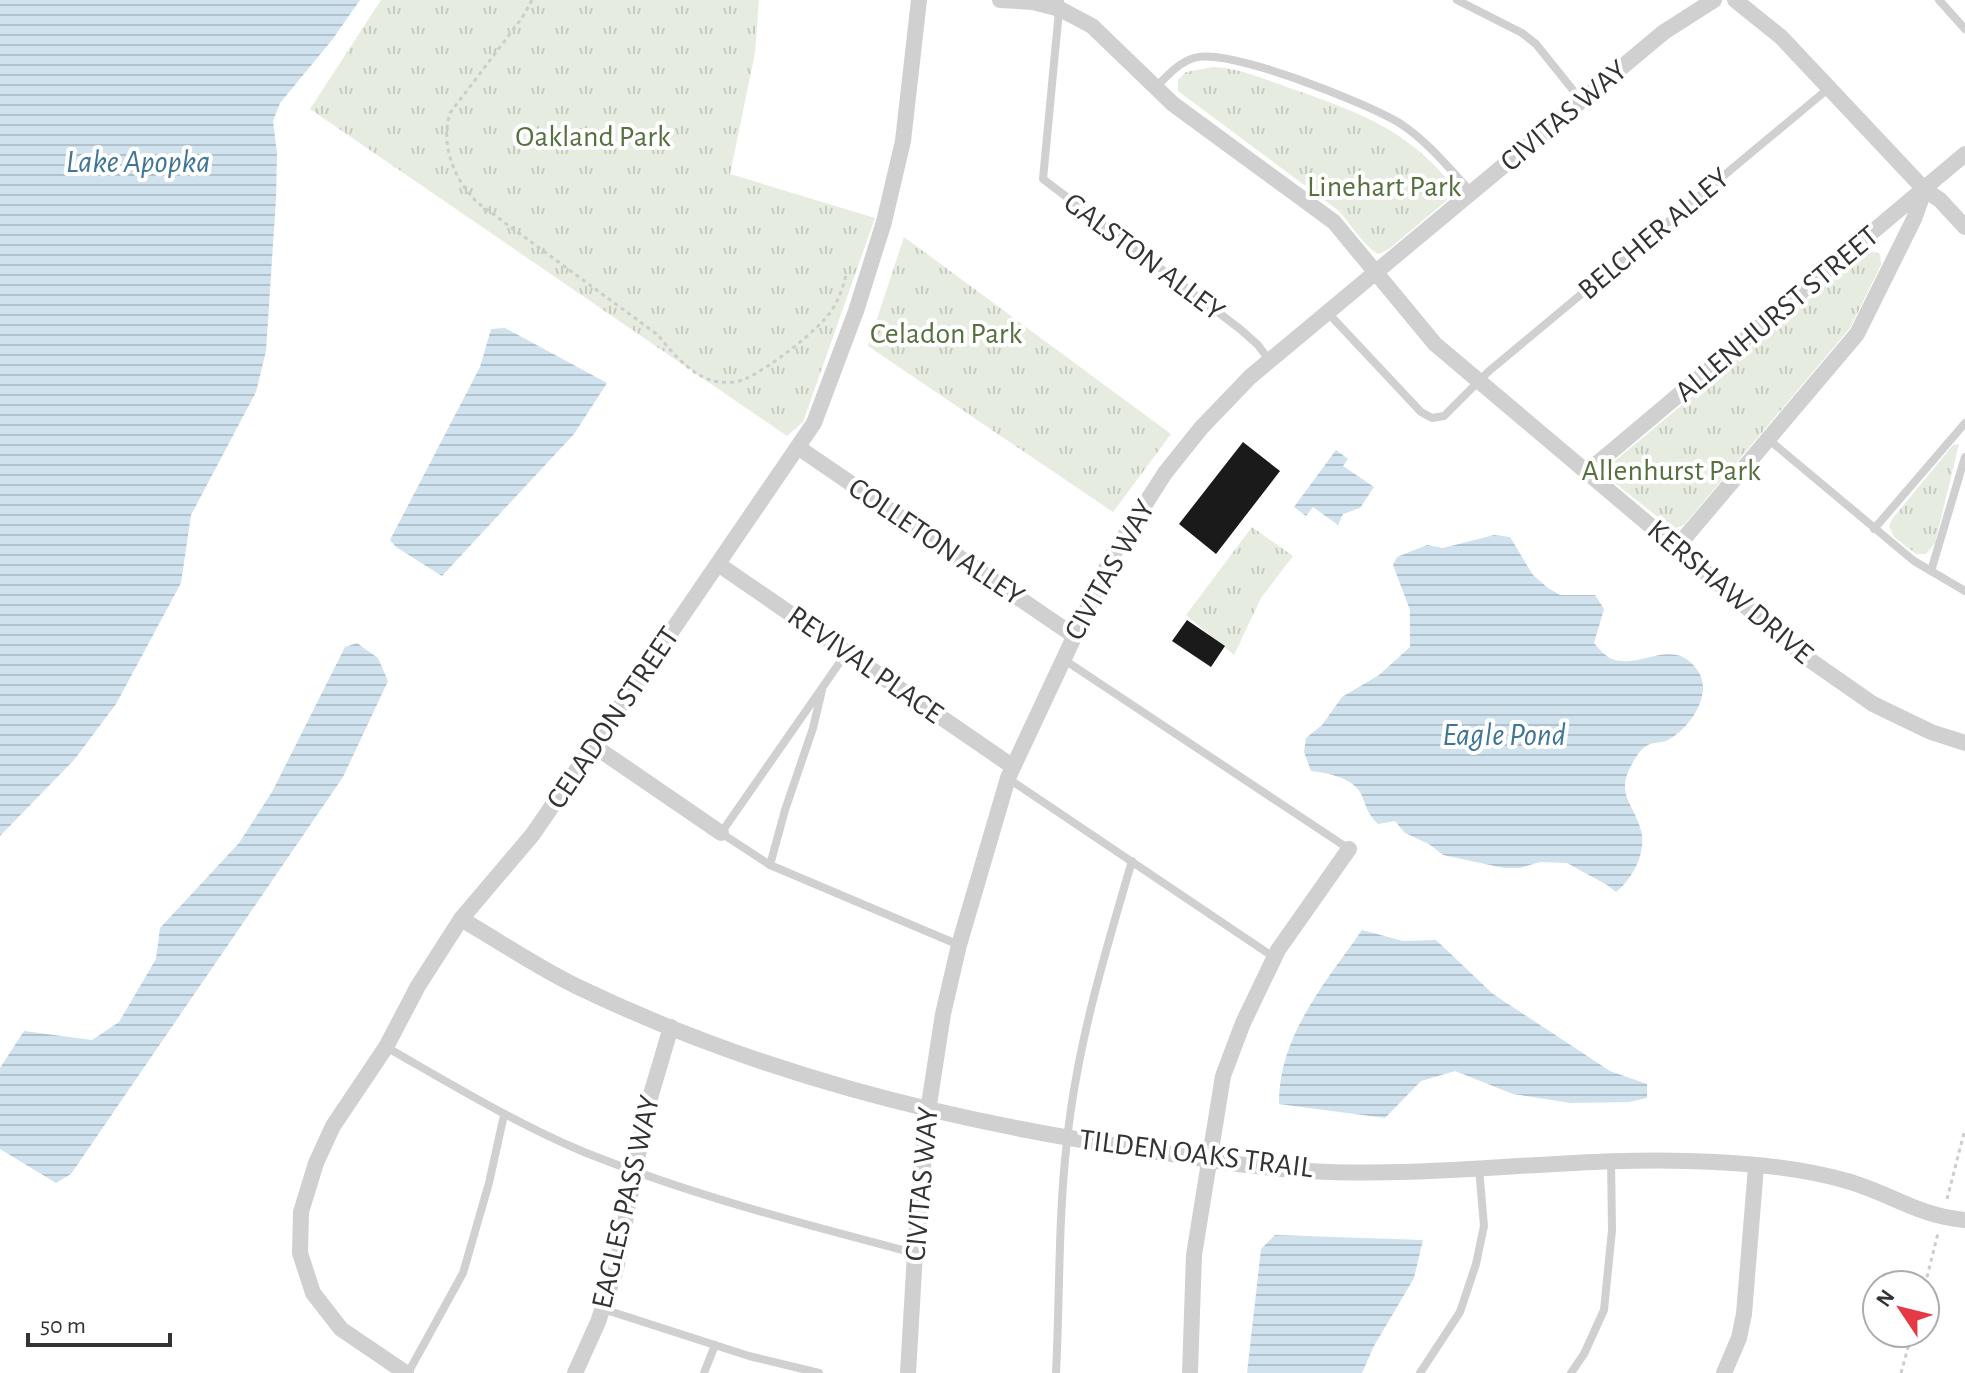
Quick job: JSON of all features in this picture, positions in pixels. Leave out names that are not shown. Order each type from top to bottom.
[{"type":"street","name":"CELADON STREET","points":[[407,1373],[341,1329],[313,1293],[300,1253],[301,1212],[316,1163],[333,1126],[386,1047],[418,986],[461,919],[533,834],[814,423],[833,377],[884,222],[903,141],[919,0]]},
{"type":"street","name":"KERSHAW DRIVE","points":[[1000,0],[1060,5],[1092,26],[1173,104],[1334,222],[1435,344],[1807,658],[1873,704],[1931,732],[1965,743]]},
{"type":"street","name":"CIVITAS WAY","points":[[908,1373],[928,1111],[943,1014],[959,945],[1010,772],[1112,556],[1165,473],[1201,428],[1269,360],[1664,32],[1714,0]]},
{"type":"street","points":[[1735,0],[1781,37],[1925,190],[1940,200],[1965,227]]},
{"type":"street","name":"ALLENHURST STREET","points":[[1587,472],[1965,154]]},
{"type":"street","points":[[1676,548],[1857,334],[1914,219],[1925,190]]},
{"type":"street","name":"COLLETON ALLEY","points":[[799,448],[1073,635]]},
{"type":"street","name":"REVIVAL PLACE","points":[[718,564],[847,652],[1010,772]]},
{"type":"street","points":[[594,746],[721,833]]},
{"type":"street","points":[[1190,1373],[1194,1255],[1223,1076],[1243,1023],[1275,958],[1349,849]]},
{"type":"street","name":"TILDEN OAKS TRAIL","points":[[461,919],[574,985],[734,1053],[835,1086],[928,1111],[1067,1138],[1308,1171],[1432,1171],[1611,1159],[1718,1162],[1846,1181],[1911,1208],[1942,1218],[1965,1220]]},
{"type":"street","name":"EAGLES PASS WAY","points":[[575,1373],[616,1269],[647,1108],[671,1027]]},
{"type":"street","points":[[1724,1373],[1739,1338],[1744,1314],[1756,1167]]},
{"type":"lane","points":[[1457,0],[1522,33],[1536,44],[1581,100]]},
{"type":"lane","points":[[1939,0],[1965,29]]},
{"type":"lane","name":"GALSTON ALLEY","points":[[1060,5],[1043,179],[1240,329],[1269,360]]},
{"type":"lane","points":[[1156,87],[1175,67],[1196,57],[1231,58],[1362,103],[1402,125],[1425,143],[1472,192]]},
{"type":"lane","name":"BELCHER ALLEY","points":[[1327,311],[1421,412],[1432,418],[1444,416],[1479,382],[1830,88]]},
{"type":"lane","points":[[1874,529],[1965,423]]},
{"type":"lane","points":[[1768,439],[1874,529],[1931,571],[1965,591]]},
{"type":"lane","points":[[1931,571],[1965,457]]},
{"type":"lane","points":[[847,652],[721,833],[770,865],[959,945]]},
{"type":"lane","points":[[1063,659],[1349,849]]},
{"type":"lane","points":[[770,865],[822,698],[822,688]]},
{"type":"lane","points":[[1010,772],[1132,861],[1275,958]]},
{"type":"lane","points":[[1056,1373],[1059,1235],[1067,1138],[1086,1032],[1132,861]]},
{"type":"lane","points":[[386,1047],[504,1115],[582,1151],[780,1218],[915,1253]]},
{"type":"lane","points":[[407,1373],[463,1273],[489,1183],[504,1115]]},
{"type":"lane","points":[[1571,1373],[1584,1354],[1604,1310],[1612,1230],[1611,1159]]},
{"type":"lane","points":[[1420,1373],[1460,1312],[1476,1264],[1484,1226],[1479,1168]]},
{"type":"lane","points":[[602,1308],[715,1345],[819,1373]]},
{"type":"lane","points":[[704,1373],[715,1345]]},
{"type":"path","points":[[532,0],[522,18],[450,113],[445,128],[446,143],[455,170],[478,203],[658,335],[672,353],[701,375],[719,383],[743,380],[792,348],[831,312],[846,275]]},
{"type":"path","points":[[1901,1373],[1908,1349]]},
{"type":"green space","name":"Oakland Park","points":[[381,0],[759,0],[755,53],[730,174],[875,218],[803,422],[787,436],[310,109]]},
{"type":"green space","name":"Linehart Park","points":[[1213,67],[1258,77],[1375,122],[1415,148],[1433,164],[1451,184],[1451,193],[1446,201],[1379,254],[1364,242],[1339,211],[1178,91],[1178,80],[1186,72]]},
{"type":"green space","name":"Celadon Park","points":[[904,237],[1171,434],[1113,512],[868,346]]},
{"type":"green space","name":"Allenhurst Park","points":[[1868,250],[1880,254],[1881,265],[1850,328],[1684,525],[1673,529],[1615,483],[1608,472],[1610,465]]},
{"type":"green space","points":[[1959,444],[1935,543],[1926,554],[1916,554],[1894,537],[1889,526],[1953,445]]},
{"type":"green space","points":[[1252,527],[1293,556],[1261,598],[1234,655],[1186,615]]},
{"type":"water","name":"Lake Apopka","points":[[0,0],[360,0],[332,40],[280,103],[273,121],[277,153],[276,199],[266,351],[256,392],[191,515],[181,583],[116,704],[74,760],[0,836]]},
{"type":"water","points":[[505,328],[607,383],[574,434],[442,576],[390,540],[480,367],[491,329]]},
{"type":"water","points":[[1336,450],[1348,459],[1343,466],[1374,487],[1360,508],[1343,514],[1338,525],[1313,507],[1306,516],[1294,507]]},
{"type":"water","name":"Eagle Pond","points":[[1494,535],[1510,537],[1533,575],[1548,588],[1560,595],[1595,595],[1604,609],[1594,643],[1607,656],[1623,661],[1679,655],[1689,661],[1702,680],[1701,701],[1690,721],[1666,741],[1643,748],[1627,774],[1625,790],[1640,827],[1642,845],[1634,871],[1616,892],[1567,863],[1540,862],[1520,868],[1504,868],[1443,855],[1429,844],[1405,833],[1395,821],[1378,824],[1353,785],[1333,775],[1311,771],[1304,752],[1306,738],[1322,725],[1342,697],[1379,675],[1410,647],[1410,610],[1393,565],[1397,557],[1427,545],[1443,548]]},
{"type":"water","points":[[357,643],[378,658],[388,681],[343,777],[71,1174],[56,1183],[0,1149],[0,1068],[24,1031],[92,1040],[119,1022],[156,959],[160,928],[239,843],[272,792],[345,647]]},
{"type":"water","points":[[1362,930],[1403,941],[1436,940],[1493,994],[1610,1071],[1647,1084],[1647,1098],[1629,1102],[1571,1103],[1513,1094],[1455,1071],[1421,1081],[1385,1118],[1279,1104],[1286,1056],[1295,1033],[1319,991]]},
{"type":"water","points":[[1275,1235],[1423,1240],[1414,1278],[1374,1346],[1362,1373],[1247,1373],[1261,1249]]},
{"type":"building","points":[[1243,442],[1280,471],[1216,554],[1179,524]]},
{"type":"building","points":[[1187,620],[1225,646],[1211,667],[1172,641]]}]
